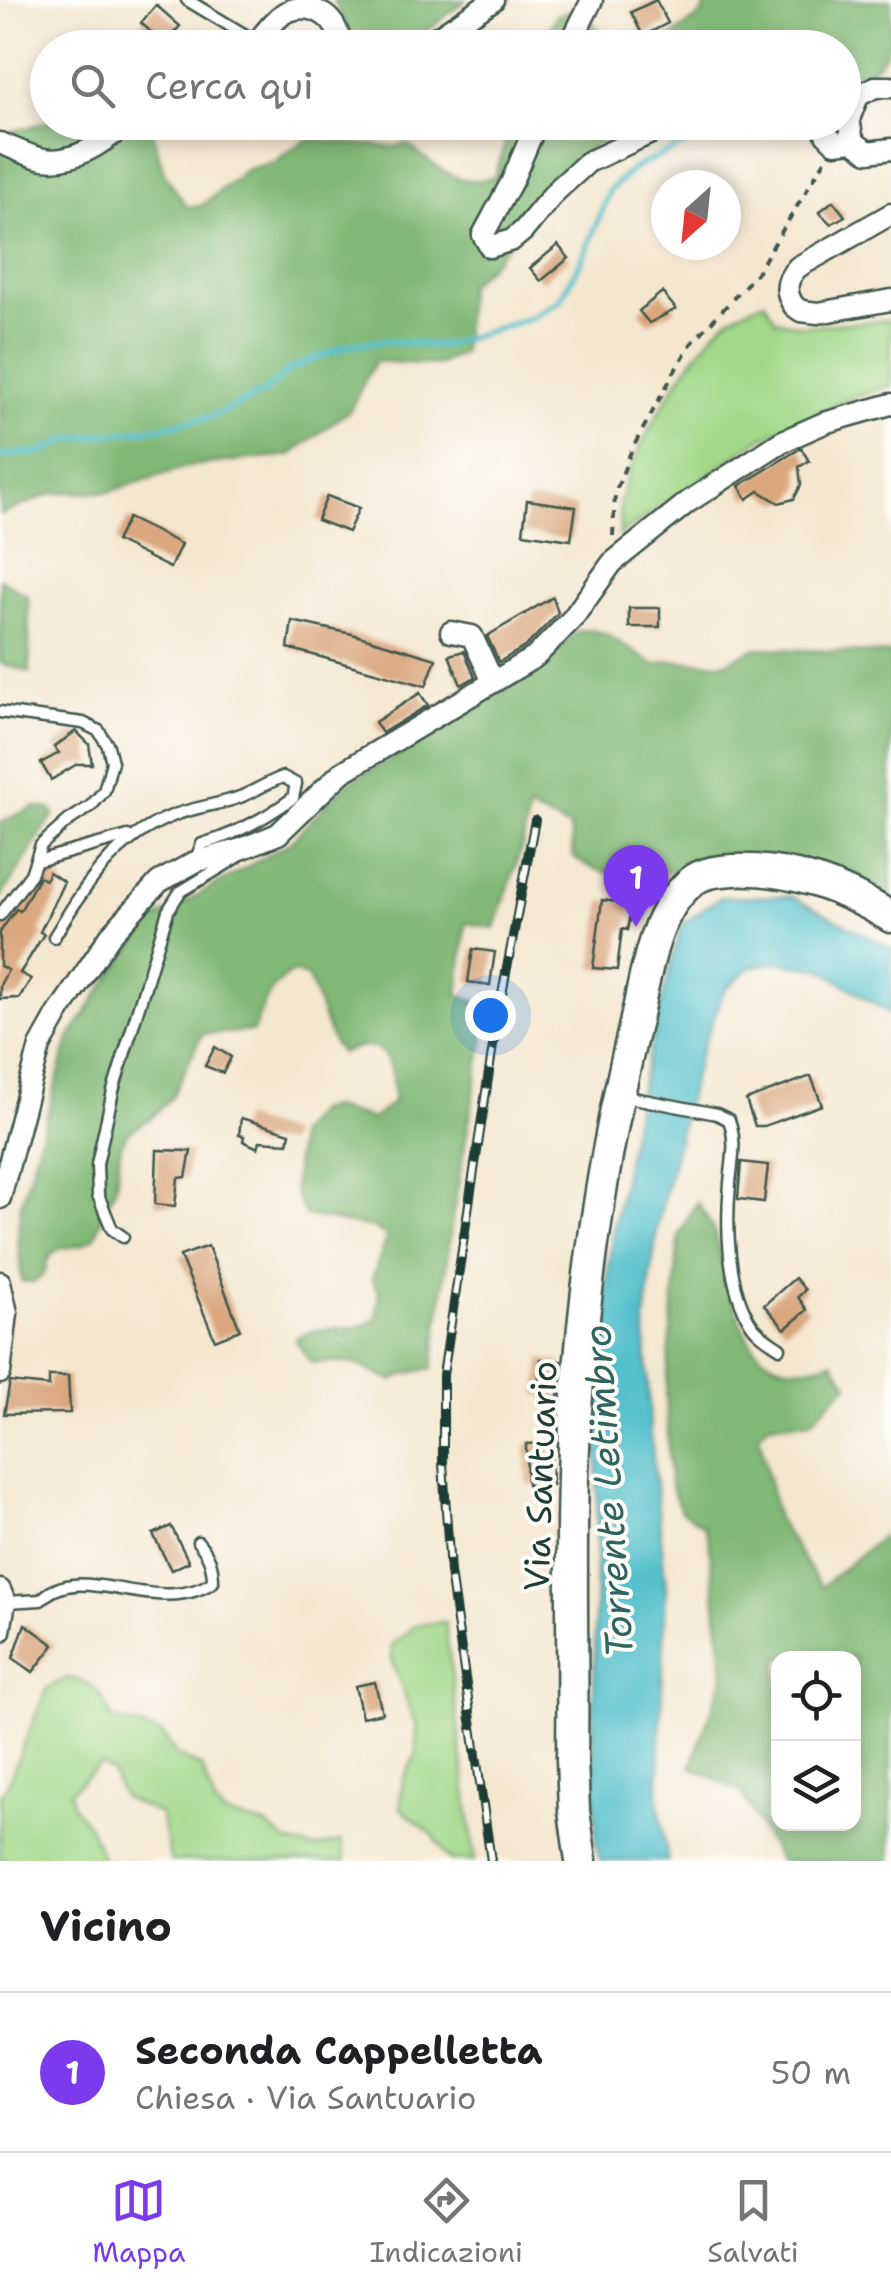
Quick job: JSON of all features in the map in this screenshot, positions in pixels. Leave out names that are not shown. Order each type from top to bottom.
[{"type":"main road","name":"Via Santuario","points":[[581,1861],[572,1759],[576,1397],[584,1322],[622,1096],[654,943],[663,920],[692,880],[716,871],[754,869],[794,874],[857,896],[891,917]]},
{"type":"street","points":[[448,30],[493,0]]},
{"type":"street","points":[[577,30],[592,0]]},
{"type":"street","points":[[268,30],[282,14],[294,8],[308,8],[324,10],[338,30]]},
{"type":"street","points":[[861,94],[874,87],[891,88]]},
{"type":"street","points":[[0,142],[43,160],[61,159],[104,140]]},
{"type":"street","points":[[530,140],[482,234],[490,247],[512,240],[523,231],[556,191],[588,162],[636,140]]},
{"type":"street","points":[[840,140],[868,152],[891,150]]},
{"type":"street","points":[[891,214],[798,266],[787,290],[794,306],[810,313],[891,300]]},
{"type":"street","points":[[0,1198],[40,1046],[130,910],[159,882],[195,862],[278,834],[341,773],[535,657],[574,618],[620,557],[688,502],[781,442],[824,423],[891,404]]},
{"type":"street","points":[[451,632],[472,636],[493,682]]},
{"type":"street","points":[[0,1282],[7,1313],[0,1372]]},
{"type":"street","points":[[0,1631],[2,1596]]},
{"type":"lane","points":[[187,0],[232,30]]},
{"type":"lane","points":[[0,712],[84,724],[99,731],[112,762],[104,791],[91,806],[40,845],[31,874],[0,915]]},
{"type":"lane","points":[[37,861],[134,834],[174,815],[238,798],[283,777],[296,784],[293,798],[270,814],[225,838],[202,844],[195,862]]},
{"type":"lane","points":[[54,937],[102,866],[134,834]]},
{"type":"lane","points":[[123,1237],[112,1229],[98,1194],[97,1164],[127,1044],[168,911],[180,892],[239,856],[241,849]]},
{"type":"lane","points":[[622,1096],[729,1120],[734,1141],[728,1227],[734,1276],[749,1320],[780,1348]]},
{"type":"lane","points":[[2,1596],[41,1600],[50,1590],[65,1585],[162,1596],[200,1591],[213,1582],[213,1570],[198,1542]]},
{"type":"path","points":[[620,557],[614,548],[613,509],[632,449],[691,344],[756,274],[844,142]]},
{"type":"green space","points":[[333,0],[466,0],[428,30],[348,30]]},
{"type":"green space","points":[[709,0],[891,0],[889,44],[880,61],[861,75],[861,30],[681,30],[701,15]]},
{"type":"green space","points":[[583,8],[599,30],[549,30],[557,15]]},
{"type":"green space","points":[[30,127],[30,140],[155,140],[164,173],[187,207],[201,206],[246,170],[273,162],[306,140],[393,147],[407,144],[448,174],[482,180],[495,176],[507,140],[605,140],[572,165],[500,254],[468,284],[462,353],[437,365],[375,361],[350,410],[290,455],[189,466],[108,492],[53,493],[0,515],[0,135]]},
{"type":"green space","points":[[765,301],[775,320],[803,326],[891,320],[891,386],[846,400],[762,438],[620,535],[620,504],[625,484],[664,404],[715,332],[734,315]]},
{"type":"green space","points":[[0,579],[28,596],[30,672],[0,663]]},
{"type":"green space","points":[[578,631],[606,634],[655,665],[669,661],[724,663],[757,648],[891,654],[891,905],[823,868],[778,857],[644,874],[594,869],[574,857],[570,828],[529,809],[522,846],[495,928],[466,923],[458,995],[489,1006],[452,1219],[433,1368],[392,1381],[354,1363],[311,1362],[295,1339],[315,1330],[358,1327],[377,1318],[379,1291],[372,1279],[387,1237],[374,1228],[305,1216],[294,1191],[297,1134],[315,1112],[329,1107],[372,1119],[393,1102],[393,1094],[386,1058],[375,1047],[366,1046],[341,1053],[307,976],[293,972],[272,990],[253,1031],[202,1034],[172,1097],[121,1143],[116,1185],[94,1238],[58,1249],[48,1258],[45,1272],[35,1282],[22,1282],[20,1208],[69,1039],[151,922],[289,843],[347,783],[432,737],[540,666]]},
{"type":"green space","points":[[35,807],[50,809],[54,814],[0,898],[0,822]]},
{"type":"green space","points":[[697,1202],[716,1237],[737,1312],[760,1353],[777,1364],[801,1368],[832,1361],[848,1384],[811,1421],[769,1424],[759,1434],[777,1519],[821,1587],[884,1535],[891,1537],[891,1861],[779,1861],[741,1792],[691,1767],[724,1676],[709,1541],[704,1526],[681,1511],[670,1484],[666,1396],[679,1235]]},
{"type":"green space","points":[[445,1622],[475,1861],[450,1861],[433,1835],[400,1808],[403,1779],[416,1755],[417,1727],[392,1662],[392,1645],[416,1625]]},
{"type":"green space","points":[[67,1678],[91,1685],[112,1719],[162,1733],[177,1756],[202,1767],[215,1805],[225,1815],[266,1825],[287,1842],[314,1848],[341,1841],[346,1861],[171,1861],[160,1814],[123,1798],[112,1773],[101,1764],[70,1791],[72,1804],[90,1828],[103,1861],[0,1861],[0,1793],[5,1790],[47,1688]]},
{"type":"water","name":"Torrente Letimbro","points":[[791,896],[891,948],[891,1015],[821,969],[776,962],[751,967],[724,991],[698,1059],[658,1222],[645,1320],[650,1426],[666,1588],[658,1798],[668,1861],[600,1861],[596,1844],[593,1735],[600,1342],[612,1236],[640,1088],[681,925],[720,897]]},
{"type":"building","points":[[656,0],[668,23],[655,30],[640,30],[631,12]]},
{"type":"building","points":[[156,5],[180,26],[176,30],[149,30],[141,23]]},
{"type":"building","points":[[833,201],[845,216],[831,224],[819,212]]},
{"type":"building","points":[[558,245],[569,258],[541,281],[530,268]]},
{"type":"building","points":[[662,292],[676,309],[649,323],[639,311]]},
{"type":"building","points":[[801,448],[809,461],[799,467],[801,485],[794,499],[779,503],[759,491],[747,499],[739,486]]},
{"type":"building","points":[[327,496],[359,508],[348,532],[317,520]]},
{"type":"building","points":[[527,500],[576,507],[571,540],[523,533]]},
{"type":"building","points":[[128,518],[181,544],[170,568],[116,541]]},
{"type":"building","points":[[553,597],[558,613],[526,646],[499,662],[487,636]]},
{"type":"building","points":[[629,608],[660,608],[660,627],[629,627]]},
{"type":"building","points":[[292,621],[436,659],[426,686],[288,648]]},
{"type":"building","points":[[464,651],[475,677],[461,685],[449,655]]},
{"type":"building","points":[[420,693],[428,705],[382,733],[375,722]]},
{"type":"building","points":[[76,731],[89,744],[92,764],[77,764],[51,780],[41,763],[59,753],[54,747]]},
{"type":"building","points":[[49,872],[64,882],[40,932],[44,934],[20,973],[31,979],[19,998],[0,999],[0,985],[8,970],[0,966],[0,932],[16,909],[20,911],[39,877],[45,880]]},
{"type":"building","points":[[602,900],[632,904],[627,930],[622,929],[617,970],[593,968]]},
{"type":"building","points":[[473,949],[495,952],[490,985],[468,982]]},
{"type":"building","points":[[215,1047],[231,1057],[223,1073],[205,1066]]},
{"type":"building","points":[[811,1076],[822,1105],[755,1126],[746,1100]]},
{"type":"building","points":[[241,1118],[290,1133],[288,1143],[260,1141],[258,1148],[243,1141],[244,1136],[239,1135]]},
{"type":"building","points":[[157,1150],[191,1151],[186,1177],[178,1178],[175,1206],[155,1204]]},
{"type":"building","points":[[741,1162],[768,1165],[764,1202],[738,1199]]},
{"type":"building","points":[[208,1246],[240,1330],[215,1340],[180,1256]]},
{"type":"building","points":[[795,1278],[805,1290],[798,1297],[807,1310],[785,1329],[764,1305]]},
{"type":"building","points":[[541,1359],[561,1361],[558,1397],[537,1395]]},
{"type":"building","points":[[49,1376],[68,1376],[70,1413],[4,1414],[10,1382],[49,1386]]},
{"type":"building","points":[[551,1443],[552,1485],[527,1485],[526,1444]]},
{"type":"building","points":[[171,1526],[189,1562],[171,1570],[153,1534]]},
{"type":"building","points":[[25,1624],[54,1645],[33,1672],[13,1658]]},
{"type":"building","points":[[375,1682],[382,1713],[362,1717],[355,1686]]},
{"type":"waterway","points":[[0,456],[42,452],[69,439],[157,428],[213,416],[264,392],[292,368],[349,345],[383,341],[442,346],[530,318],[559,301],[583,258],[610,190],[634,168],[695,140]]},
{"type":"railway","points":[[491,1861],[450,1572],[443,1463],[443,1375],[496,1026],[535,820]]},
{"type":"place","name":"Seconda Cappelletta","points":[[636,927]]}]
